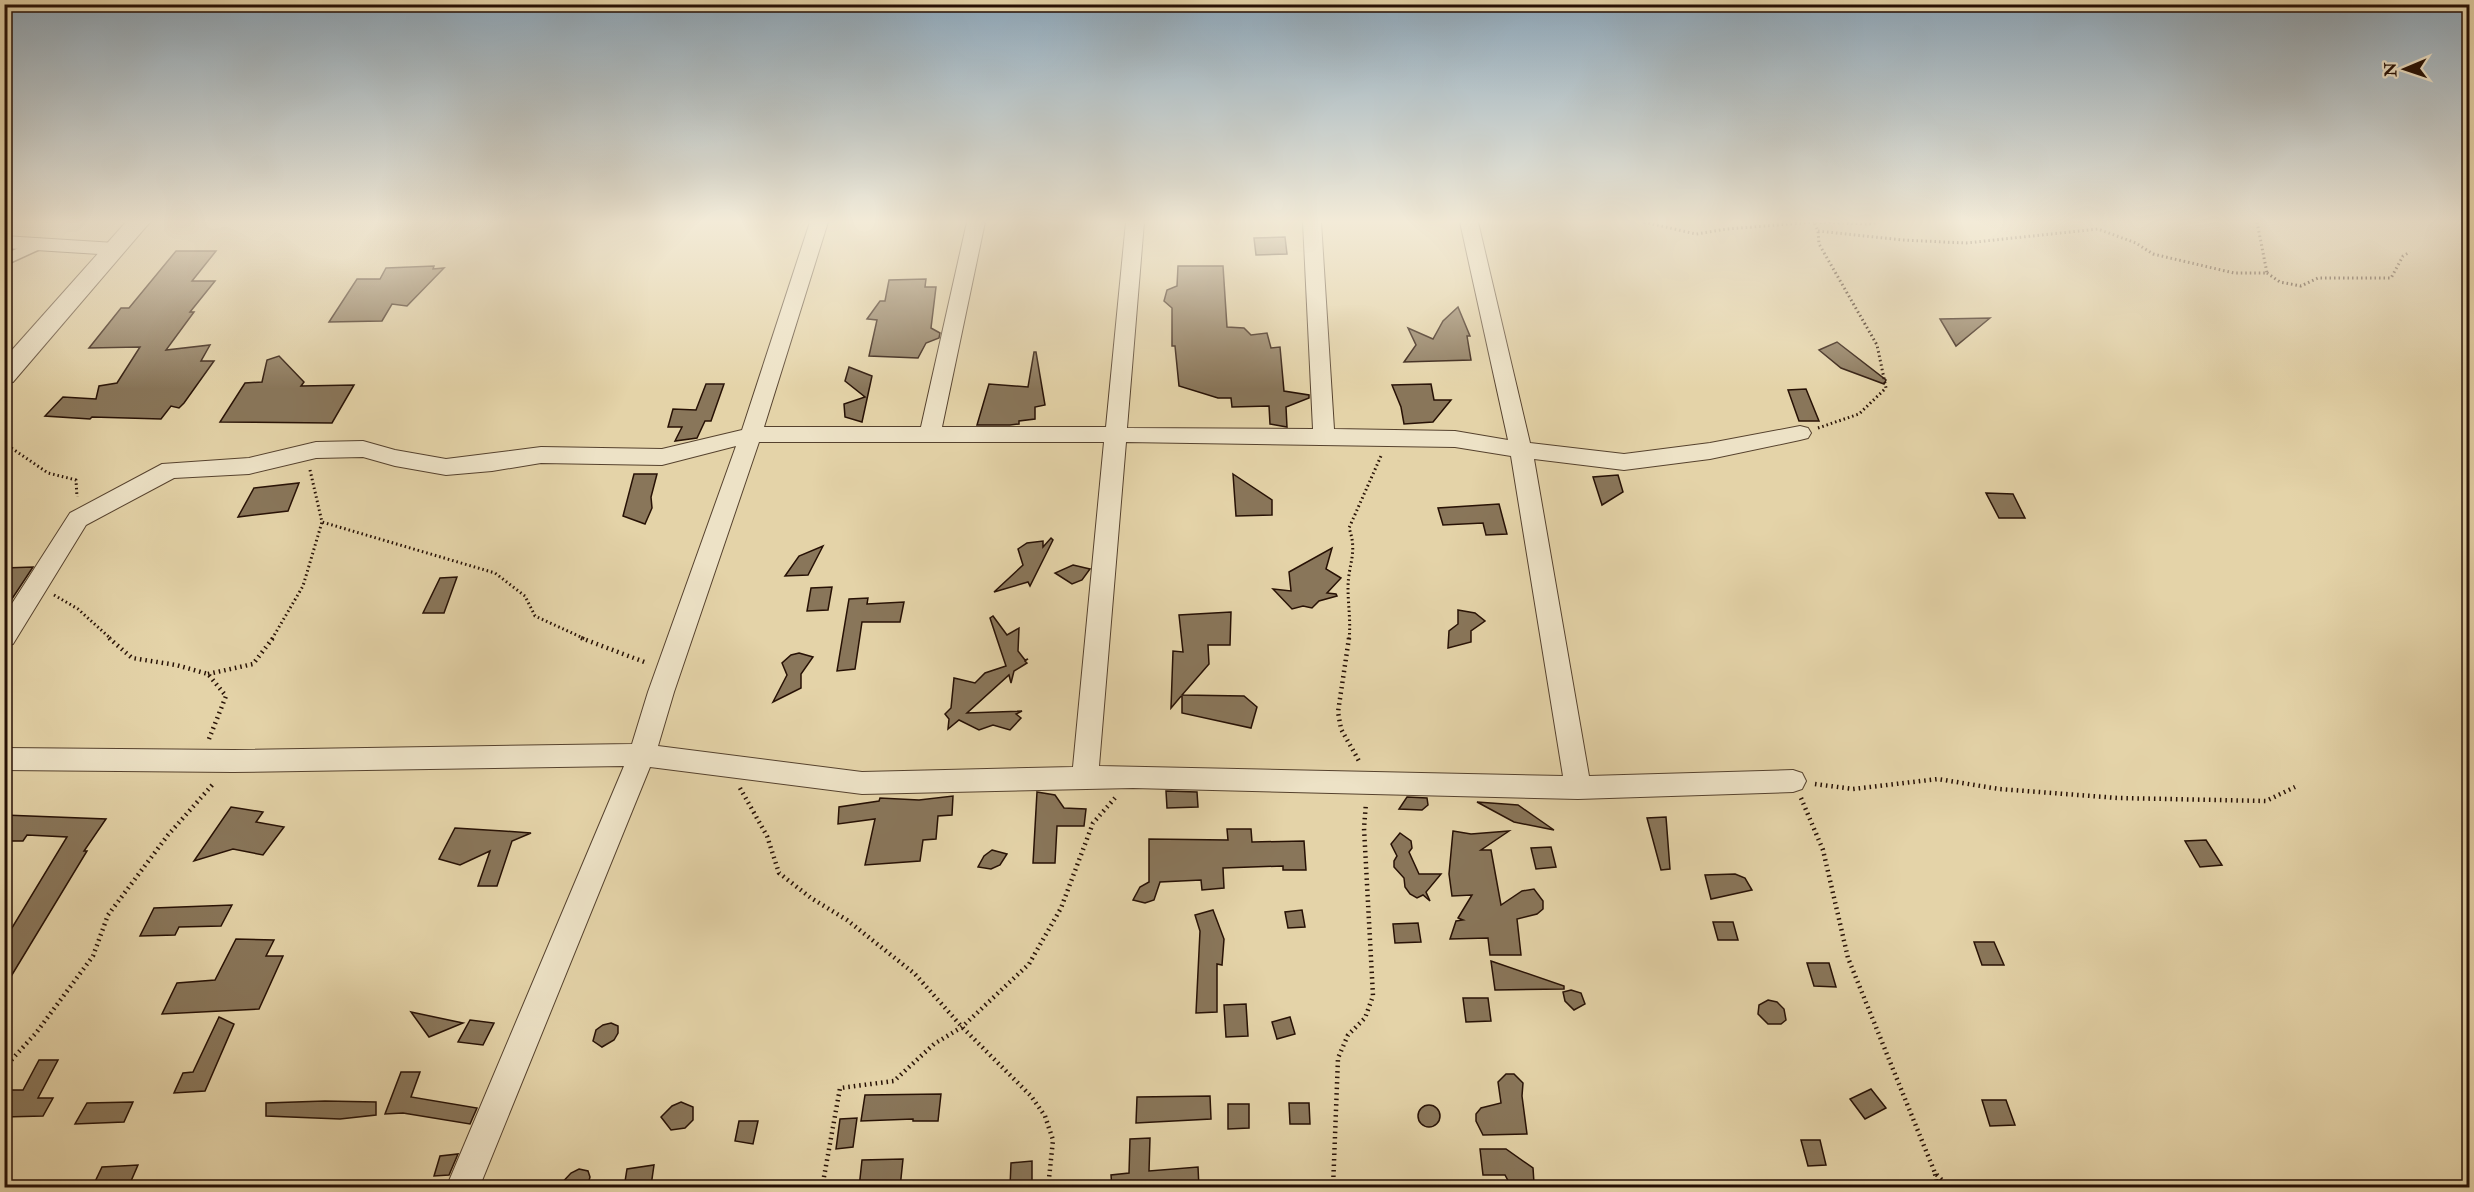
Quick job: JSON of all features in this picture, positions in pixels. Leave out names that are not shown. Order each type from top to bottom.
[{"type":"street","points":[[4,376],[90,278]]},
{"type":"street","points":[[462,1188],[642,755],[661,692],[751,435],[801,278]]},
{"type":"street","points":[[930,434],[964,278]]},
{"type":"street","points":[[1085,779],[1130,278]]},
{"type":"street","points":[[1315,278],[1324,437]]},
{"type":"street","points":[[1482,278],[1521,450],[1578,788]]},
{"type":"street","points":[[4,638],[78,519],[170,471],[249,466],[316,450],[363,449],[395,458],[446,467],[541,455],[662,457],[751,435],[1388,437],[1455,439],[1521,450],[1624,462],[1710,452],[1800,433]]},
{"type":"street","points":[[4,759],[233,761],[642,755],[862,783],[1133,777],[1578,788],[1793,781]]},
{"type":"path","points":[[1800,433],[1859,414],[1886,387],[1877,345],[1838,278]]},
{"type":"path","points":[[2274,278],[2280,282],[2301,286],[2318,278],[2391,278]]},
{"type":"path","points":[[1333,1188],[1338,1058],[1348,1035],[1365,1018],[1373,996],[1364,828],[1367,783],[1360,762],[1341,729],[1338,712],[1350,632],[1348,584],[1354,555],[1354,542],[1349,528],[1378,465],[1388,437]]},
{"type":"path","points":[[4,443],[48,473],[76,480],[78,519]]},
{"type":"path","points":[[38,585],[78,609],[132,658],[176,665],[208,674],[253,664],[267,647],[303,586],[322,522]]},
{"type":"path","points":[[4,1068],[36,1033],[93,956],[108,915],[168,835],[233,761],[208,744],[226,696],[208,674]]},
{"type":"path","points":[[822,1188],[840,1088],[894,1080],[934,1044],[963,1027],[1029,964],[1061,908],[1093,823],[1133,777]]},
{"type":"path","points":[[1793,781],[1853,789],[1938,779],[1999,789],[2118,798],[2266,801],[2295,787]]},
{"type":"path","points":[[1793,781],[1823,850],[1848,958],[1935,1173],[1938,1188]]},
{"type":"path","points":[[1935,1173],[1950,1188]]},
{"type":"building","points":[[154,278],[195,278],[192,281],[215,281],[190,312],[194,312],[166,350],[210,345],[201,361],[214,361],[184,403],[179,408],[171,406],[161,419],[92,417],[90,419],[45,416],[63,397],[96,399],[99,386],[117,383],[140,347],[89,348],[121,308],[129,308]]},
{"type":"building","points":[[435,278],[407,306],[392,304],[382,321],[329,322],[357,279]]},
{"type":"building","points":[[1177,278],[1224,278],[1227,327],[1244,328],[1251,335],[1267,333],[1271,348],[1280,347],[1284,391],[1309,395],[1309,398],[1286,407],[1287,427],[1270,424],[1269,406],[1232,407],[1231,398],[1218,398],[1179,386],[1175,346],[1172,346],[1172,308],[1164,301],[1167,290],[1177,286]]},
{"type":"building","points":[[926,279],[925,287],[936,287],[931,328],[940,333],[939,338],[926,343],[918,358],[869,356],[877,320],[867,319],[880,301],[885,301],[889,280]]},
{"type":"building","points":[[1458,307],[1470,336],[1467,336],[1471,360],[1404,362],[1416,345],[1408,328],[1433,339],[1443,321]]},
{"type":"building","points":[[1990,318],[1956,346],[1940,319]]},
{"type":"building","points":[[1837,342],[1886,380],[1884,384],[1841,368],[1819,350]]},
{"type":"building","points":[[1034,352],[1036,352],[1045,405],[1035,407],[1035,419],[1010,425],[977,425],[989,384],[1028,387]]},
{"type":"building","points":[[279,356],[304,382],[301,386],[354,385],[332,423],[220,422],[245,383],[262,382],[267,360]]},
{"type":"building","points":[[849,367],[872,376],[862,422],[845,417],[844,404],[865,397],[845,381]]},
{"type":"building","points":[[706,384],[724,384],[711,421],[705,421],[697,438],[675,441],[682,427],[668,427],[673,409],[696,410]]},
{"type":"building","points":[[1431,384],[1434,400],[1451,400],[1433,422],[1404,424],[1401,407],[1392,385]]},
{"type":"building","points":[[1806,389],[1819,421],[1799,421],[1788,390]]},
{"type":"building","points":[[634,474],[657,474],[651,497],[652,508],[645,524],[623,516]]},
{"type":"building","points":[[1233,474],[1272,500],[1272,515],[1236,516]]},
{"type":"building","points":[[1618,475],[1623,492],[1602,505],[1593,477]]},
{"type":"building","points":[[299,483],[288,511],[238,517],[254,488]]},
{"type":"building","points":[[1986,493],[2013,494],[2025,518],[1999,518]]},
{"type":"building","points":[[1499,504],[1507,534],[1486,535],[1483,523],[1443,525],[1438,508]]},
{"type":"building","points":[[1051,538],[1053,540],[1030,586],[1028,582],[994,592],[1023,565],[1018,549],[1027,543],[1043,541],[1043,547]]},
{"type":"building","points":[[823,546],[808,575],[785,576],[799,556]]},
{"type":"building","points":[[1332,548],[1326,569],[1341,578],[1327,593],[1337,596],[1319,601],[1312,608],[1303,606],[1292,609],[1273,589],[1291,591],[1289,572]]},
{"type":"building","points":[[1073,565],[1090,569],[1082,580],[1072,584],[1055,573]]},
{"type":"building","points":[[33,567],[4,611],[4,568]]},
{"type":"building","points":[[457,577],[444,613],[423,613],[440,578]]},
{"type":"building","points":[[832,587],[828,610],[807,611],[811,588]]},
{"type":"building","points":[[868,598],[867,604],[904,602],[900,622],[862,622],[855,669],[837,671],[849,599]]},
{"type":"building","points":[[1458,610],[1475,613],[1485,621],[1471,631],[1471,642],[1448,648],[1449,631],[1458,624]]},
{"type":"building","points":[[1231,612],[1230,645],[1208,645],[1209,664],[1171,708],[1173,651],[1183,652],[1179,615]]},
{"type":"building","points":[[993,616],[1007,635],[1019,628],[1018,651],[1025,660],[1028,659],[1025,661],[1027,663],[1014,671],[1011,683],[1009,675],[967,713],[1022,711],[1016,714],[1021,718],[1010,730],[993,725],[979,730],[959,720],[948,729],[949,719],[945,714],[951,708],[954,678],[975,683],[985,673],[1006,666],[990,618]]},
{"type":"building","points":[[799,653],[813,657],[801,674],[801,688],[773,702],[787,675],[782,663],[791,655]]},
{"type":"building","points":[[1182,695],[1244,696],[1257,707],[1251,728],[1182,713]]},
{"type":"building","points":[[1166,791],[1197,792],[1198,807],[1167,808]]},
{"type":"building","points":[[1037,792],[1055,795],[1064,808],[1086,809],[1084,826],[1057,826],[1055,863],[1033,863]]},
{"type":"building","points":[[953,796],[952,815],[938,816],[936,839],[923,840],[920,861],[865,865],[875,819],[838,824],[839,807],[879,801],[880,798],[919,800]]},
{"type":"building","points":[[1407,797],[1427,798],[1428,805],[1422,810],[1399,809]]},
{"type":"building","points":[[1477,802],[1518,805],[1554,830],[1514,822]]},
{"type":"building","points":[[231,807],[263,812],[256,822],[284,827],[263,855],[233,849],[194,861]]},
{"type":"building","points":[[4,815],[106,819],[84,851],[87,851],[4,988],[4,941],[67,837],[27,835],[23,841],[4,841]]},
{"type":"building","points":[[1666,817],[1670,869],[1661,870],[1647,818]]},
{"type":"building","points":[[455,828],[531,833],[512,841],[497,886],[478,886],[490,851],[460,865],[439,859]]},
{"type":"building","points":[[1227,829],[1251,829],[1252,842],[1304,841],[1306,870],[1283,870],[1283,866],[1223,868],[1224,888],[1202,890],[1201,880],[1160,882],[1154,900],[1145,903],[1133,900],[1140,887],[1149,882],[1149,839],[1228,840]]},
{"type":"building","points":[[1453,831],[1471,834],[1509,831],[1481,850],[1491,850],[1501,905],[1522,891],[1534,889],[1543,901],[1543,909],[1537,914],[1517,919],[1521,955],[1490,955],[1488,938],[1450,939],[1456,921],[1463,920],[1458,918],[1472,895],[1452,896],[1449,874]]},
{"type":"building","points":[[1400,833],[1411,841],[1412,848],[1409,852],[1419,874],[1441,874],[1426,892],[1430,901],[1423,895],[1417,898],[1410,894],[1405,887],[1404,878],[1394,867],[1397,856],[1391,844]]},
{"type":"building","points":[[2206,840],[2222,865],[2200,867],[2185,841]]},
{"type":"building","points":[[1551,847],[1556,867],[1536,869],[1531,848]]},
{"type":"building","points":[[992,850],[1007,854],[1000,865],[991,869],[978,867],[984,856]]},
{"type":"building","points":[[1735,874],[1745,878],[1752,890],[1711,899],[1705,875]]},
{"type":"building","points":[[232,905],[221,926],[179,927],[175,935],[140,936],[154,908]]},
{"type":"building","points":[[1213,910],[1224,939],[1222,965],[1217,964],[1217,1012],[1196,1013],[1200,931],[1195,915]]},
{"type":"building","points":[[1302,910],[1305,927],[1288,928],[1285,912]]},
{"type":"building","points":[[1713,922],[1733,922],[1738,940],[1718,940]]},
{"type":"building","points":[[1418,923],[1421,942],[1395,943],[1393,924]]},
{"type":"building","points":[[236,939],[274,940],[266,956],[283,956],[259,1009],[162,1014],[177,983],[215,980]]},
{"type":"building","points":[[1974,942],[1994,942],[2004,965],[1982,965]]},
{"type":"building","points":[[1491,961],[1564,986],[1564,989],[1495,990]]},
{"type":"building","points":[[1807,963],[1829,963],[1836,987],[1814,986]]},
{"type":"building","points":[[1571,990],[1581,993],[1585,1004],[1574,1010],[1565,1001],[1563,992]]},
{"type":"building","points":[[1463,998],[1488,998],[1491,1021],[1466,1022]]},
{"type":"building","points":[[1768,1000],[1777,1002],[1784,1009],[1786,1020],[1781,1024],[1768,1024],[1758,1014],[1759,1005]]},
{"type":"building","points":[[1246,1004],[1248,1036],[1226,1037],[1224,1005]]},
{"type":"building","points":[[411,1012],[463,1023],[429,1037]]},
{"type":"building","points":[[219,1017],[234,1024],[205,1091],[174,1093],[183,1073],[193,1072]]},
{"type":"building","points":[[1290,1017],[1295,1034],[1277,1039],[1272,1022]]},
{"type":"building","points":[[470,1020],[494,1023],[483,1045],[458,1042]]},
{"type":"building","points":[[611,1023],[618,1026],[618,1033],[614,1040],[602,1047],[593,1041],[596,1030]]},
{"type":"building","points":[[39,1060],[58,1060],[38,1098],[53,1098],[43,1116],[4,1117],[4,1090],[23,1090]]},
{"type":"building","points":[[401,1072],[420,1072],[411,1097],[477,1108],[470,1124],[403,1113],[385,1114]]},
{"type":"building","points":[[1506,1074],[1514,1074],[1523,1083],[1522,1096],[1527,1134],[1483,1135],[1476,1121],[1476,1114],[1481,1108],[1501,1103],[1498,1082]]},
{"type":"building","points":[[1871,1089],[1886,1108],[1865,1119],[1850,1099]]},
{"type":"building","points":[[941,1094],[938,1121],[913,1121],[913,1119],[861,1121],[865,1095]]},
{"type":"building","points":[[1210,1096],[1211,1119],[1136,1123],[1137,1097]]},
{"type":"building","points":[[1982,1100],[2006,1100],[2015,1125],[1990,1126]]},
{"type":"building","points":[[133,1102],[124,1122],[75,1124],[87,1103]]},
{"type":"building","points":[[376,1102],[376,1115],[340,1119],[266,1116],[266,1103]]},
{"type":"building","points":[[681,1102],[693,1107],[693,1120],[685,1128],[671,1130],[661,1117],[672,1106]]},
{"type":"building","points":[[1289,1103],[1309,1103],[1310,1124],[1290,1124]]},
{"type":"building","points":[[1228,1104],[1249,1104],[1249,1128],[1228,1129]]},
{"type":"building","points":[[1429,1105],[1437,1108],[1440,1116],[1437,1124],[1429,1127],[1421,1124],[1418,1116],[1421,1108]]},
{"type":"building","points":[[857,1118],[853,1147],[836,1149],[840,1119]]},
{"type":"building","points":[[739,1121],[758,1121],[753,1144],[735,1141]]},
{"type":"building","points":[[1150,1138],[1149,1171],[1198,1167],[1199,1188],[1112,1188],[1111,1175],[1129,1173],[1130,1139]]},
{"type":"building","points":[[1801,1140],[1820,1140],[1826,1165],[1808,1166]]},
{"type":"building","points":[[1480,1149],[1506,1149],[1533,1168],[1534,1183],[1531,1188],[1512,1188],[1505,1175],[1483,1175]]},
{"type":"building","points":[[458,1154],[449,1175],[434,1176],[440,1156]]},
{"type":"building","points":[[903,1159],[900,1188],[859,1188],[862,1160]]},
{"type":"building","points":[[1032,1161],[1032,1185],[1010,1187],[1011,1163]]},
{"type":"building","points":[[138,1165],[128,1188],[92,1188],[102,1167]]},
{"type":"building","points":[[654,1165],[651,1186],[624,1188],[627,1169]]},
{"type":"building","points":[[579,1169],[588,1171],[590,1177],[587,1188],[557,1188],[571,1173]]}]
